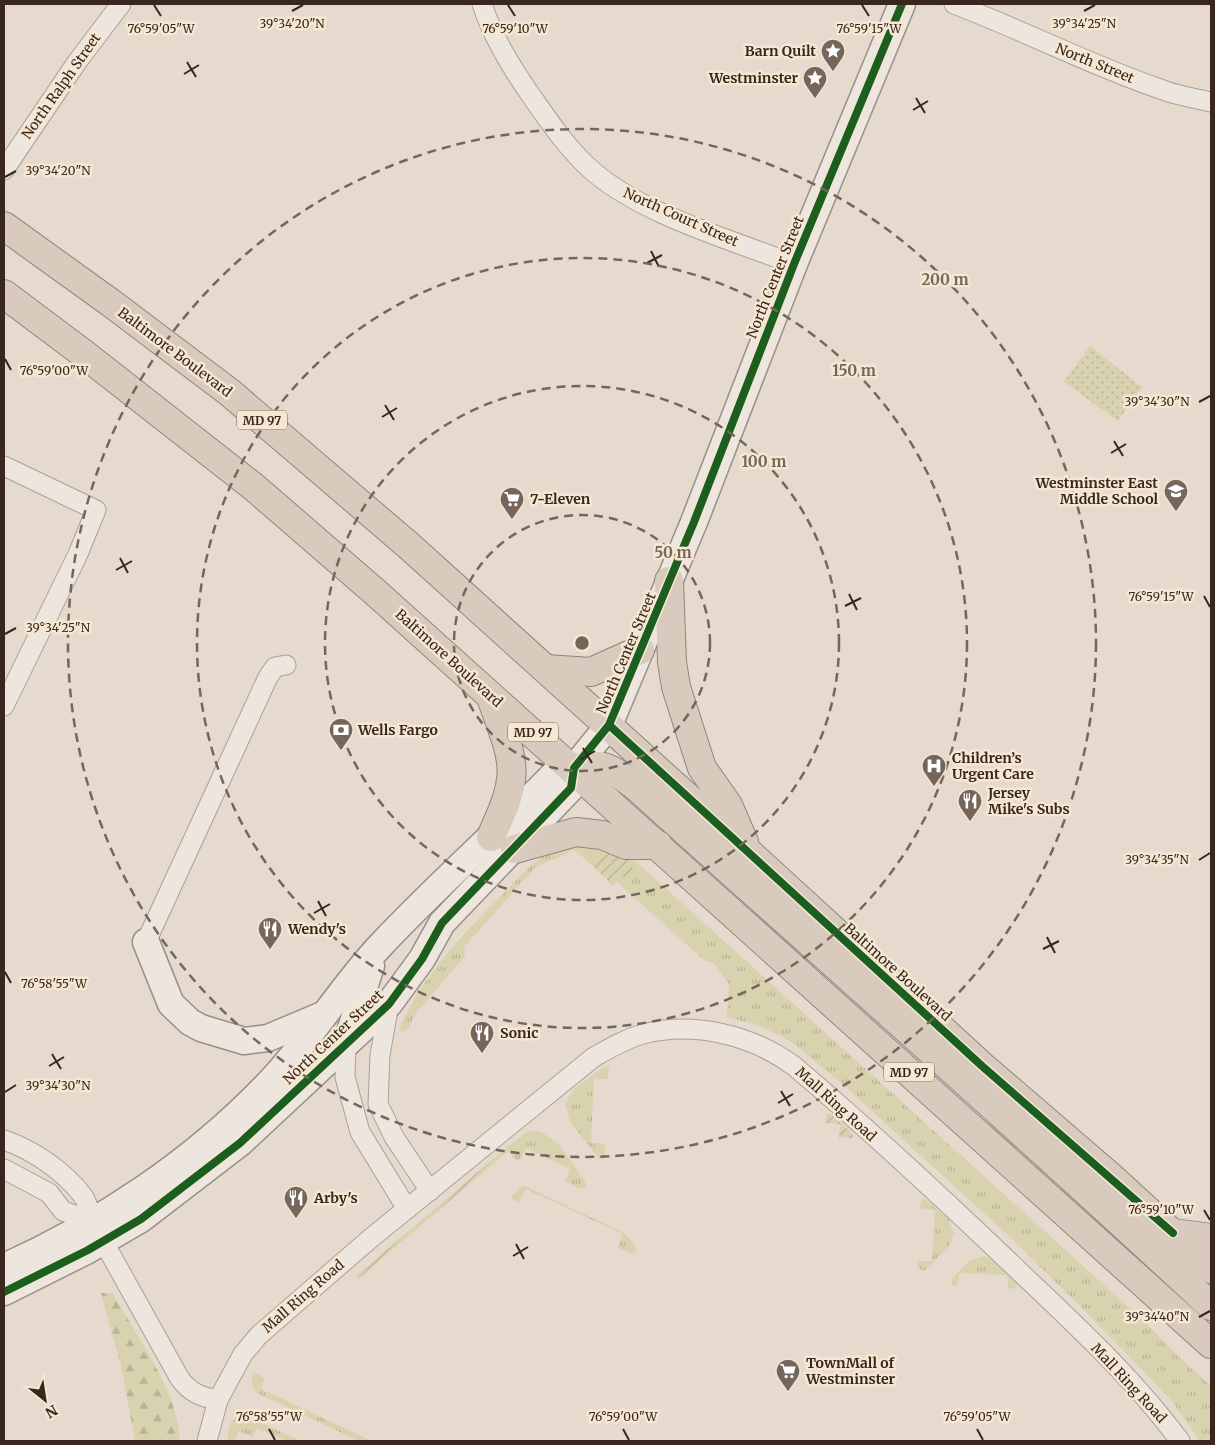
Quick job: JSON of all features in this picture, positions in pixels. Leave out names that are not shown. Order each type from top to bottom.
[{"type":"highway","name":"Baltimore Boulevard","points":[[4,226],[111,303],[229,392],[401,538],[748,851],[982,1066],[1111,1177],[1211,1269]]},
{"type":"highway","name":"Baltimore Boulevard","points":[[4,294],[255,488],[574,768],[1202,1336],[1211,1358]]},
{"type":"highway","points":[[670,581],[672,662],[676,687],[702,768],[728,805],[748,851]]},
{"type":"highway","points":[[546,669],[591,672],[640,650]]},
{"type":"highway","points":[[491,696],[509,751],[512,778],[504,806],[491,837]]},
{"type":"highway","points":[[574,768],[598,765],[606,767],[638,788],[884,1010],[1005,1116],[1211,1306]]},
{"type":"highway","points":[[515,848],[576,832],[602,835],[626,845],[658,845]]},
{"type":"highway","points":[[1173,1234],[1211,1238]]},
{"type":"street","name":"North Ralph Street","points":[[4,170],[77,62],[121,4]]},
{"type":"street","name":"North Court Street","points":[[482,4],[488,21],[520,78],[563,140],[586,166],[607,183],[640,202],[708,231],[794,264]]},
{"type":"street","name":"North Center Street","points":[[4,1267],[98,1231],[141,1219],[216,1163],[389,1004],[422,959],[442,923],[571,788],[574,768],[609,725],[670,581],[794,264],[902,4]]},
{"type":"street","name":"North Street","points":[[954,4],[1015,27],[1050,45],[1164,91],[1211,102]]},
{"type":"street","points":[[4,466],[96,510],[78,554],[4,706]]},
{"type":"street","points":[[286,665],[275,667],[268,677],[146,942],[171,1004],[190,1022],[201,1028],[244,1041],[268,1038],[328,1012]]},
{"type":"street","name":"North Center Street","points":[[4,1292],[98,1231],[222,1128],[267,1086],[377,949],[428,896],[554,774],[574,768]]},
{"type":"street","points":[[377,949],[346,1045],[345,1077],[360,1132],[407,1209]]},
{"type":"street","points":[[389,1004],[380,1055],[378,1104],[394,1137],[430,1191]]},
{"type":"street","name":"Mall Ring Road","points":[[208,1441],[218,1400],[243,1354],[259,1335],[407,1209],[576,1070],[617,1044],[643,1034],[670,1030],[695,1030],[745,1040],[769,1049],[794,1066],[979,1232],[1100,1351],[1167,1423],[1180,1441]]},
{"type":"street","points":[[4,1140],[15,1144],[46,1162],[66,1177],[84,1197],[98,1231],[180,1379],[187,1388],[196,1394],[218,1400]]},
{"type":"street","points":[[5,1172],[49,1193],[63,1210],[98,1231]]},
{"type":"green space","points":[[1090,346],[1142,387],[1118,421],[1064,382]]},
{"type":"green space","points":[[579,841],[631,857],[1145,1322],[1211,1386],[1211,1441],[1200,1441],[1171,1400],[1092,1318],[1010,1237],[840,1082],[790,1041],[760,1026],[727,1017],[729,984],[714,963],[705,961],[617,882],[612,886],[609,882],[611,876],[624,877],[632,872],[600,855],[597,862],[591,864],[573,849],[569,853],[534,869],[464,947],[465,956],[417,1012],[406,1032],[399,1030],[423,985],[438,964],[472,926],[531,865],[564,846]]},
{"type":"green space","points":[[606,850],[631,862],[633,869],[629,875],[622,877],[613,875],[609,882],[591,864],[596,862]]},
{"type":"green space","points":[[606,1065],[609,1067],[608,1079],[594,1079],[591,1143],[605,1144],[605,1156],[599,1159],[570,1121],[565,1104],[574,1089]]},
{"type":"green space","points":[[827,1113],[831,1114],[852,1133],[853,1138],[839,1138],[840,1124],[825,1123]]},
{"type":"green space","points":[[996,1118],[1211,1312],[1211,1325],[989,1125]]},
{"type":"green space","points":[[528,1131],[537,1131],[554,1140],[568,1156],[584,1180],[586,1185],[584,1188],[580,1189],[565,1181],[570,1169],[526,1148],[520,1160],[517,1161],[506,1148]]},
{"type":"green space","points":[[506,1148],[508,1151],[358,1279],[356,1276]]},
{"type":"green space","points":[[525,1186],[624,1233],[635,1245],[636,1252],[631,1254],[618,1248],[623,1234],[526,1189],[519,1202],[510,1198],[520,1187]]},
{"type":"green space","points":[[922,1199],[925,1199],[949,1220],[954,1234],[949,1246],[924,1271],[918,1268],[917,1261],[932,1261],[935,1210],[920,1209]]},
{"type":"green space","points":[[984,1256],[992,1259],[1016,1282],[1016,1288],[1008,1289],[1007,1275],[959,1273],[958,1284],[952,1285],[952,1279],[969,1261]]},
{"type":"green space","points":[[101,1293],[112,1293],[155,1365],[172,1404],[178,1423],[180,1441],[135,1441],[121,1365]]},
{"type":"green space","points":[[256,1373],[265,1379],[261,1389],[372,1441],[359,1441],[259,1394],[252,1384],[252,1378]]},
{"type":"green space","points":[[244,1416],[301,1441],[286,1441],[257,1428],[253,1437],[239,1431],[235,1441],[227,1441],[229,1428],[233,1421]]},
{"type":"cycle path","points":[[4,1292],[88,1250],[141,1219],[240,1143],[389,1004],[422,959],[442,923],[571,788],[574,768],[609,725],[694,522],[794,264],[902,4]]},
{"type":"cycle path","points":[[609,725],[982,1066],[1173,1233]]},
{"type":"place","name":"Barn Quilt","points":[[833,72]]},
{"type":"place","name":"Westminster","points":[[815,99]]},
{"type":"place","name":"Westminster East Middle School","points":[[1176,512]]},
{"type":"place","name":"7-Eleven","points":[[512,520]]},
{"type":"place","name":"Wells Fargo","points":[[341,751]]},
{"type":"place","name":"Children’s Urgent Care","points":[[934,787]]},
{"type":"place","name":"Jersey Mike's Subs","points":[[970,822]]},
{"type":"place","name":"Wendy's","points":[[270,950]]},
{"type":"place","name":"Sonic","points":[[482,1054]]},
{"type":"place","name":"Arby's","points":[[296,1219]]},
{"type":"place","name":"TownMall of Westminster","points":[[788,1392]]}]
